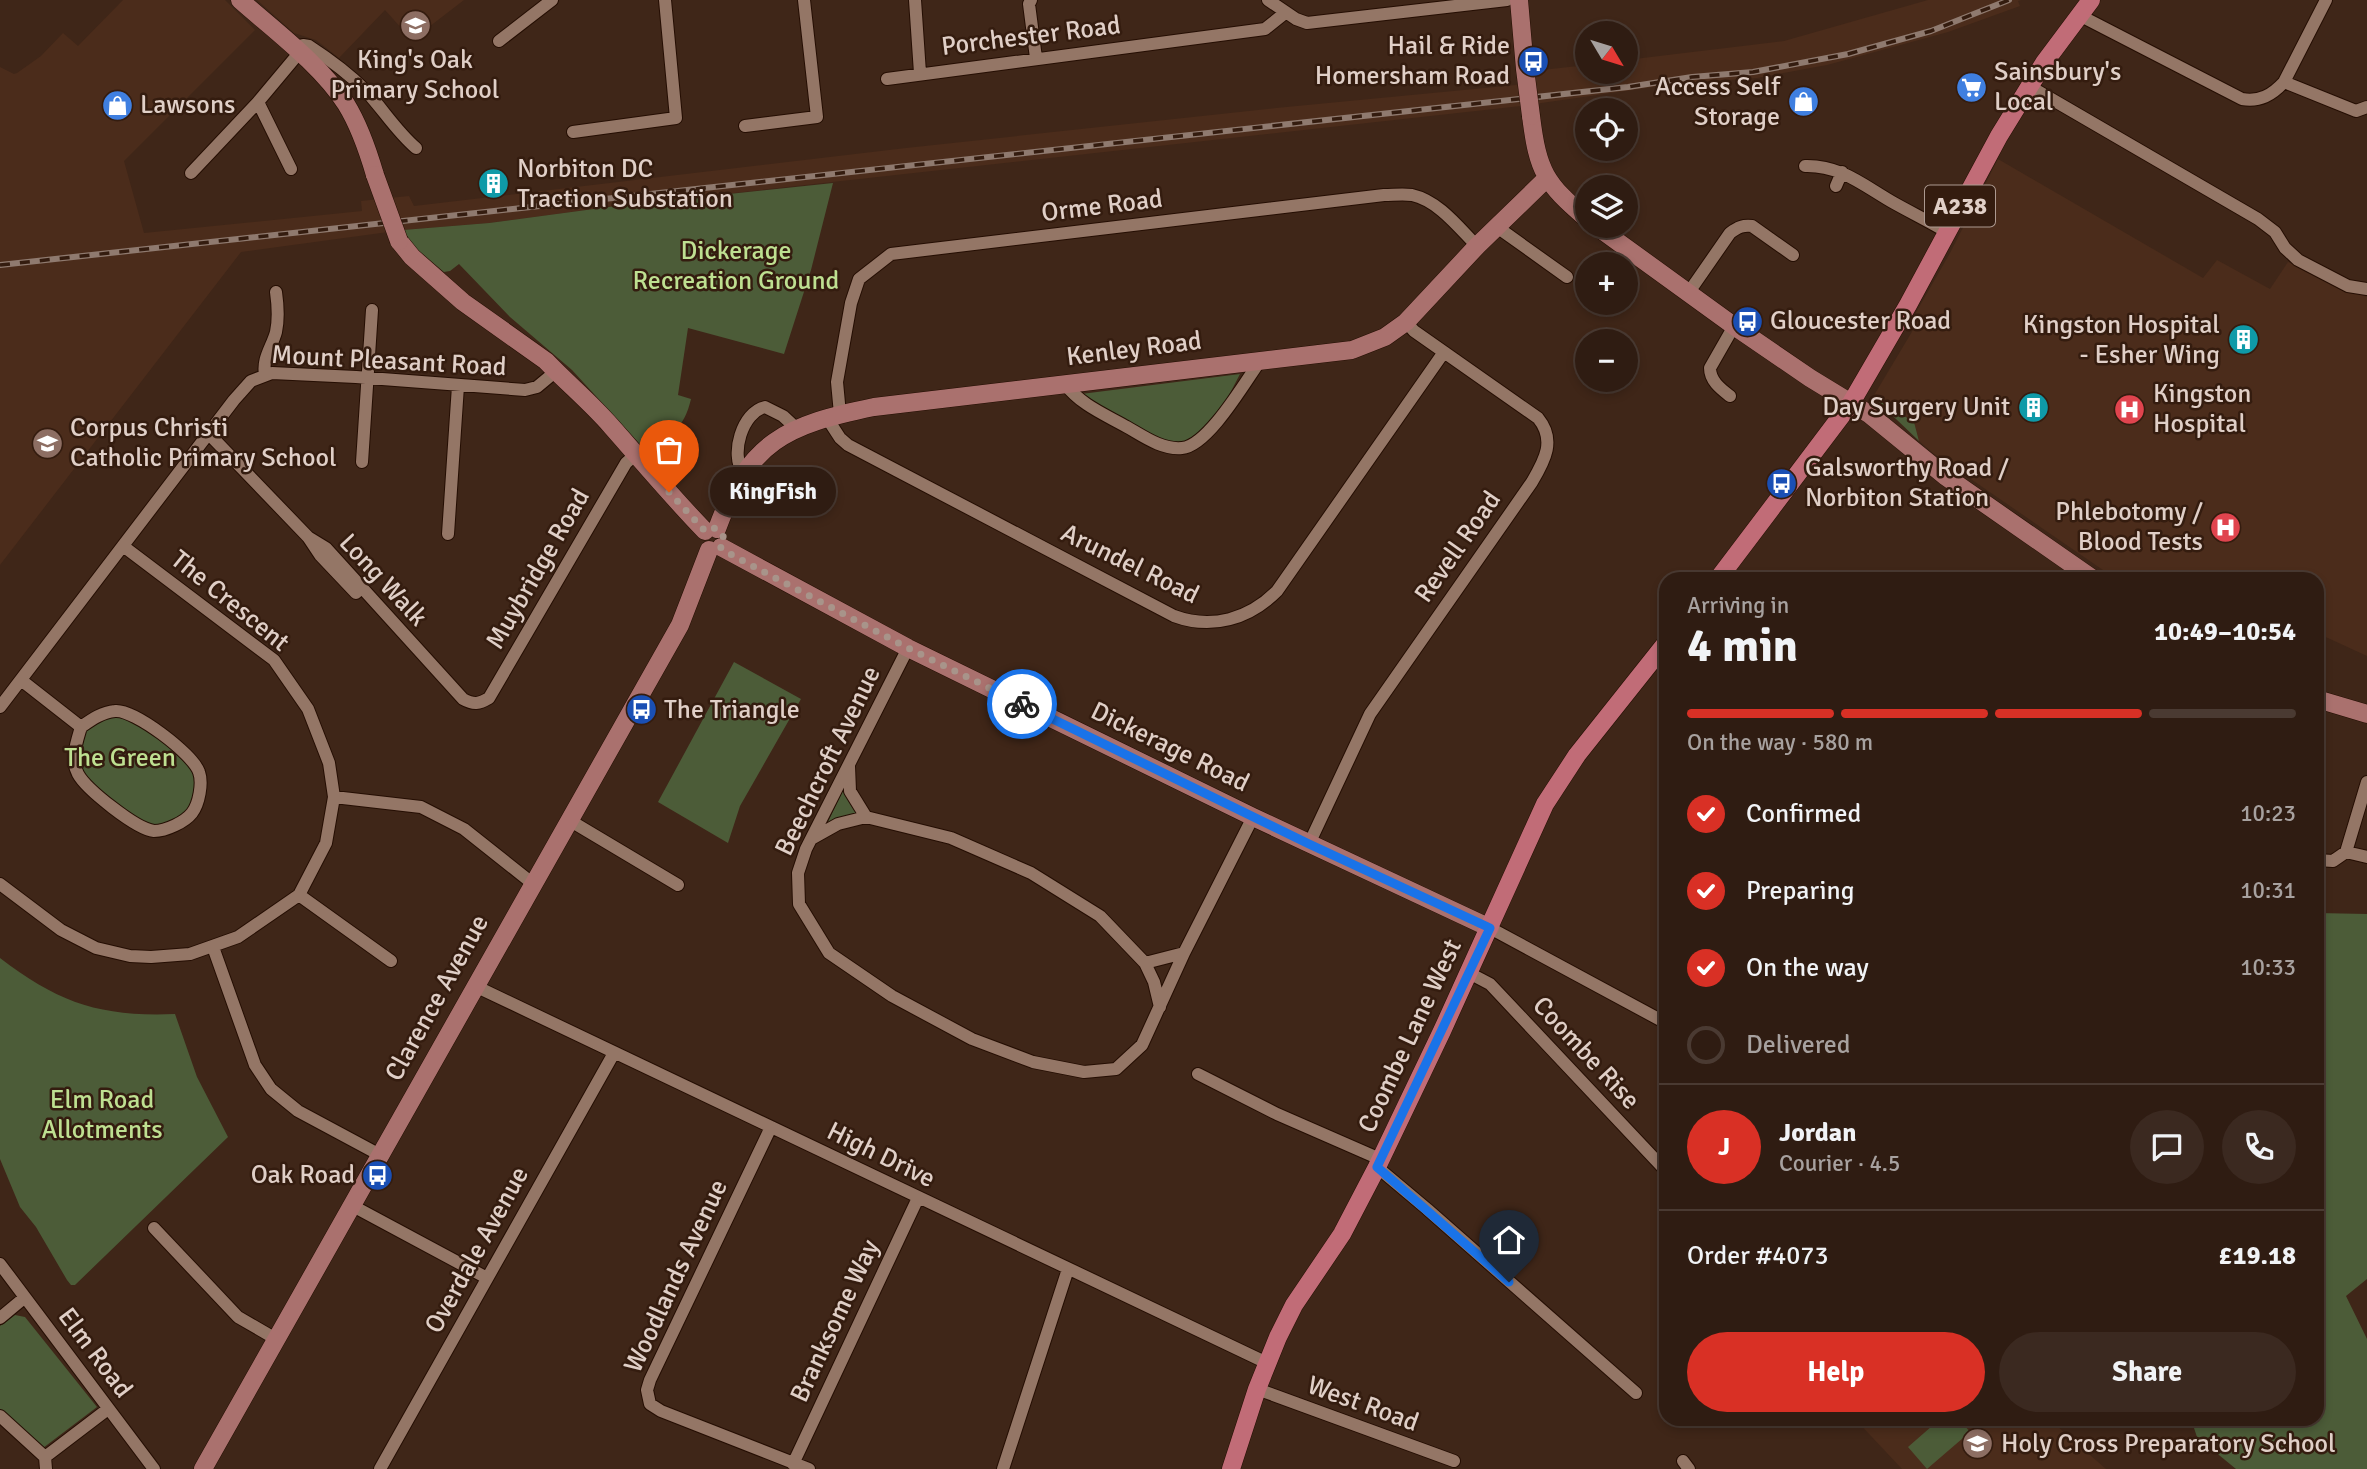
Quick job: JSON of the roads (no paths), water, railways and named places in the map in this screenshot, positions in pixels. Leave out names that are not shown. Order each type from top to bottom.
[{"type":"main road","name":"A238","points":[[1723,572],[1851,402],[1947,232],[1977,173],[2029,86],[2091,0]]},
{"type":"main road","name":"Coombe Lane West","points":[[1231,1469],[1257,1389],[1294,1305],[1336,1244],[1378,1163],[1557,784],[1602,722],[1659,652]]},
{"type":"street","points":[[240,0],[328,81],[347,105],[399,241],[412,257],[463,302],[538,354],[589,403],[635,455],[711,530],[724,538],[715,548]]},
{"type":"street","points":[[499,41],[552,0]]},
{"type":"street","points":[[573,131],[676,118],[665,0]]},
{"type":"street","points":[[746,126],[817,117],[804,0]]},
{"type":"street","points":[[915,0],[920,73]]},
{"type":"street","points":[[1031,0],[1029,4],[1036,58]]},
{"type":"street","points":[[1268,0],[1285,13],[1307,23],[1507,0]]},
{"type":"street","points":[[1519,0],[1534,139],[1546,178],[1575,207]]},
{"type":"street","points":[[2079,15],[2242,99],[2252,101],[2276,91],[2284,82],[2326,0]]},
{"type":"street","name":"Porchester Road","points":[[887,79],[1265,29],[1285,13]]},
{"type":"street","points":[[191,173],[258,102],[303,45],[309,46],[366,91],[416,148]]},
{"type":"street","points":[[2284,82],[2356,111],[2367,107]]},
{"type":"street","points":[[2029,86],[2258,219],[2275,232],[2285,248],[2298,260],[2348,286],[2367,289]]},
{"type":"street","points":[[258,102],[291,169]]},
{"type":"street","points":[[1805,166],[1821,166],[1842,172],[1947,232]]},
{"type":"street","points":[[1836,186],[1842,172]]},
{"type":"street","name":"Kenley Road","points":[[711,530],[743,472],[766,448],[797,429],[833,416],[874,407],[1352,350],[1385,337],[1406,322],[1546,178]]},
{"type":"street","name":"Orme Road","points":[[833,416],[846,329],[859,279],[891,254],[1384,195],[1411,195],[1428,201],[1477,246]]},
{"type":"street","points":[[1689,292],[1730,233],[1744,225],[1758,230],[1793,255]]},
{"type":"street","points":[[1497,227],[1567,277]]},
{"type":"street","points":[[1613,238],[1734,326],[1869,414],[1945,476],[2083,572]]},
{"type":"street","points":[[265,374],[265,359],[274,340],[278,319],[276,292]]},
{"type":"street","points":[[362,462],[372,310]]},
{"type":"street","name":"Revell Road","points":[[1309,844],[1370,714],[1546,460],[1549,446],[1545,426],[1538,418],[1414,331],[1406,322]]},
{"type":"street","points":[[1730,396],[1716,385],[1709,373],[1734,326]]},
{"type":"street","name":"Arundel Road","points":[[833,416],[840,438],[848,445],[1174,615],[1201,623],[1215,622],[1254,610],[1277,591],[1444,352]]},
{"type":"street","points":[[1065,384],[1076,399],[1146,438],[1167,447],[1184,448],[1203,437],[1260,360]]},
{"type":"street","name":"Mount Pleasant Road","points":[[0,707],[246,385],[265,374],[367,378],[525,390],[537,387],[555,372]]},
{"type":"street","points":[[1696,373],[1709,373]]},
{"type":"street","points":[[448,534],[458,386]]},
{"type":"street","points":[[743,472],[738,464],[738,453],[745,422],[754,411],[765,407],[783,416],[797,429]]},
{"type":"street","name":"Long Walk","points":[[209,434],[308,537],[320,555],[375,612],[463,699],[471,704],[480,704]]},
{"type":"street","name":"Muybridge Road","points":[[480,704],[489,698],[626,463],[635,455]]},
{"type":"street","name":"The Crescent","points":[[0,884],[61,930],[96,948],[130,956],[190,954],[238,937],[299,895],[326,842],[334,797],[329,763],[308,709],[274,660],[123,546]]},
{"type":"street","name":"Dickerage Road","points":[[715,548],[908,648],[1309,844],[1490,928]]},
{"type":"street","name":"Clarence Avenue","points":[[203,1469],[686,612],[715,548]]},
{"type":"street","name":"Beechcroft Avenue","points":[[908,648],[849,763],[798,873],[799,904],[828,953],[892,996],[972,1039],[1032,1062],[1084,1072],[1116,1069],[1142,1045],[1184,953],[1253,817]]},
{"type":"street","points":[[21,680],[81,727]]},
{"type":"street","points":[[2324,701],[2367,714]]},
{"type":"street","points":[[117,710],[140,718],[190,758],[200,773],[199,796],[192,813],[173,827],[154,831],[138,825],[89,788],[76,772],[74,751],[81,727],[94,717],[117,710]]},
{"type":"street","points":[[849,763],[849,791],[866,817]]},
{"type":"street","points":[[2324,860],[2333,861],[2346,852],[2367,782]]},
{"type":"street","points":[[334,797],[421,807],[464,829],[532,883]]},
{"type":"street","points":[[813,838],[838,824],[866,817],[951,838],[1031,873],[1100,916],[1145,963],[1154,982],[1160,1007]]},
{"type":"street","points":[[569,820],[678,886]]},
{"type":"street","points":[[2346,852],[2367,857]]},
{"type":"street","points":[[299,895],[391,961]]},
{"type":"street","points":[[1490,928],[1659,1019]]},
{"type":"street","points":[[213,947],[255,1065],[271,1089],[298,1111],[380,1154]]},
{"type":"street","points":[[1145,963],[1184,953]]},
{"type":"street","name":"Coombe Rise","points":[[1469,973],[1490,984],[1659,1164]]},
{"type":"street","name":"High Drive","points":[[475,986],[1267,1363]]},
{"type":"street","name":"Overdale Avenue","points":[[380,1469],[614,1053]]},
{"type":"street","points":[[1198,1074],[1378,1163],[1636,1393]]},
{"type":"street","name":"Woodlands Avenue","points":[[771,1127],[650,1380],[648,1391],[650,1404],[661,1411],[788,1465],[809,1469]]},
{"type":"street","name":"Branksome Way","points":[[788,1465],[918,1198]]},
{"type":"street","points":[[351,1205],[487,1278]]},
{"type":"street","points":[[154,1228],[237,1317],[276,1339]]},
{"type":"street","name":"Elm Road","points":[[0,1264],[154,1469]]},
{"type":"street","points":[[1003,1469],[1068,1269]]},
{"type":"street","points":[[0,1318],[24,1298]]},
{"type":"street","name":"West Road","points":[[1257,1389],[1454,1461]]},
{"type":"street","points":[[0,1416],[46,1463],[108,1409]]},
{"type":"railway","points":[[0,265],[1753,72],[1848,54],[1931,31],[2009,0]]},
{"type":"place","name":"King's Oak Primary School","points":[[415,25]]},
{"type":"place","name":"Hail & Ride Homersham Road","points":[[1533,61]]},
{"type":"place","name":"Sainsbury's Local","points":[[1971,87]]},
{"type":"place","name":"Access Self Storage","points":[[1803,102]]},
{"type":"place","name":"Lawsons","points":[[117,105]]},
{"type":"place","name":"Norbiton DC Traction Substation","points":[[494,184]]},
{"type":"place","name":"Gloucester Road","points":[[1747,321]]},
{"type":"place","name":"Kingston Hospital - Esher Wing","points":[[2243,340]]},
{"type":"place","name":"Day Surgery Unit","points":[[2033,407]]},
{"type":"place","name":"Kingston Hospital","points":[[2130,409]]},
{"type":"place","name":"Corpus Christi Catholic Primary School","points":[[47,443]]},
{"type":"place","name":"Galsworthy Road / Norbiton Station","points":[[1782,483]]},
{"type":"place","name":"KingFish","points":[[669,492]]},
{"type":"place","name":"Phlebotomy / Blood Tests","points":[[2226,527]]},
{"type":"place","name":"The Triangle","points":[[641,710]]},
{"type":"place","name":"Oak Road","points":[[378,1175]]},
{"type":"place","name":"Holy Cross Preparatory School","points":[[1978,1444]]},
{"type":"park label","name":"Dickerage Recreation Ground","points":[[736,266]]},
{"type":"park label","name":"The Green","points":[[120,758]]},
{"type":"park label","name":"Elm Road Allotments","points":[[102,1115]]}]
